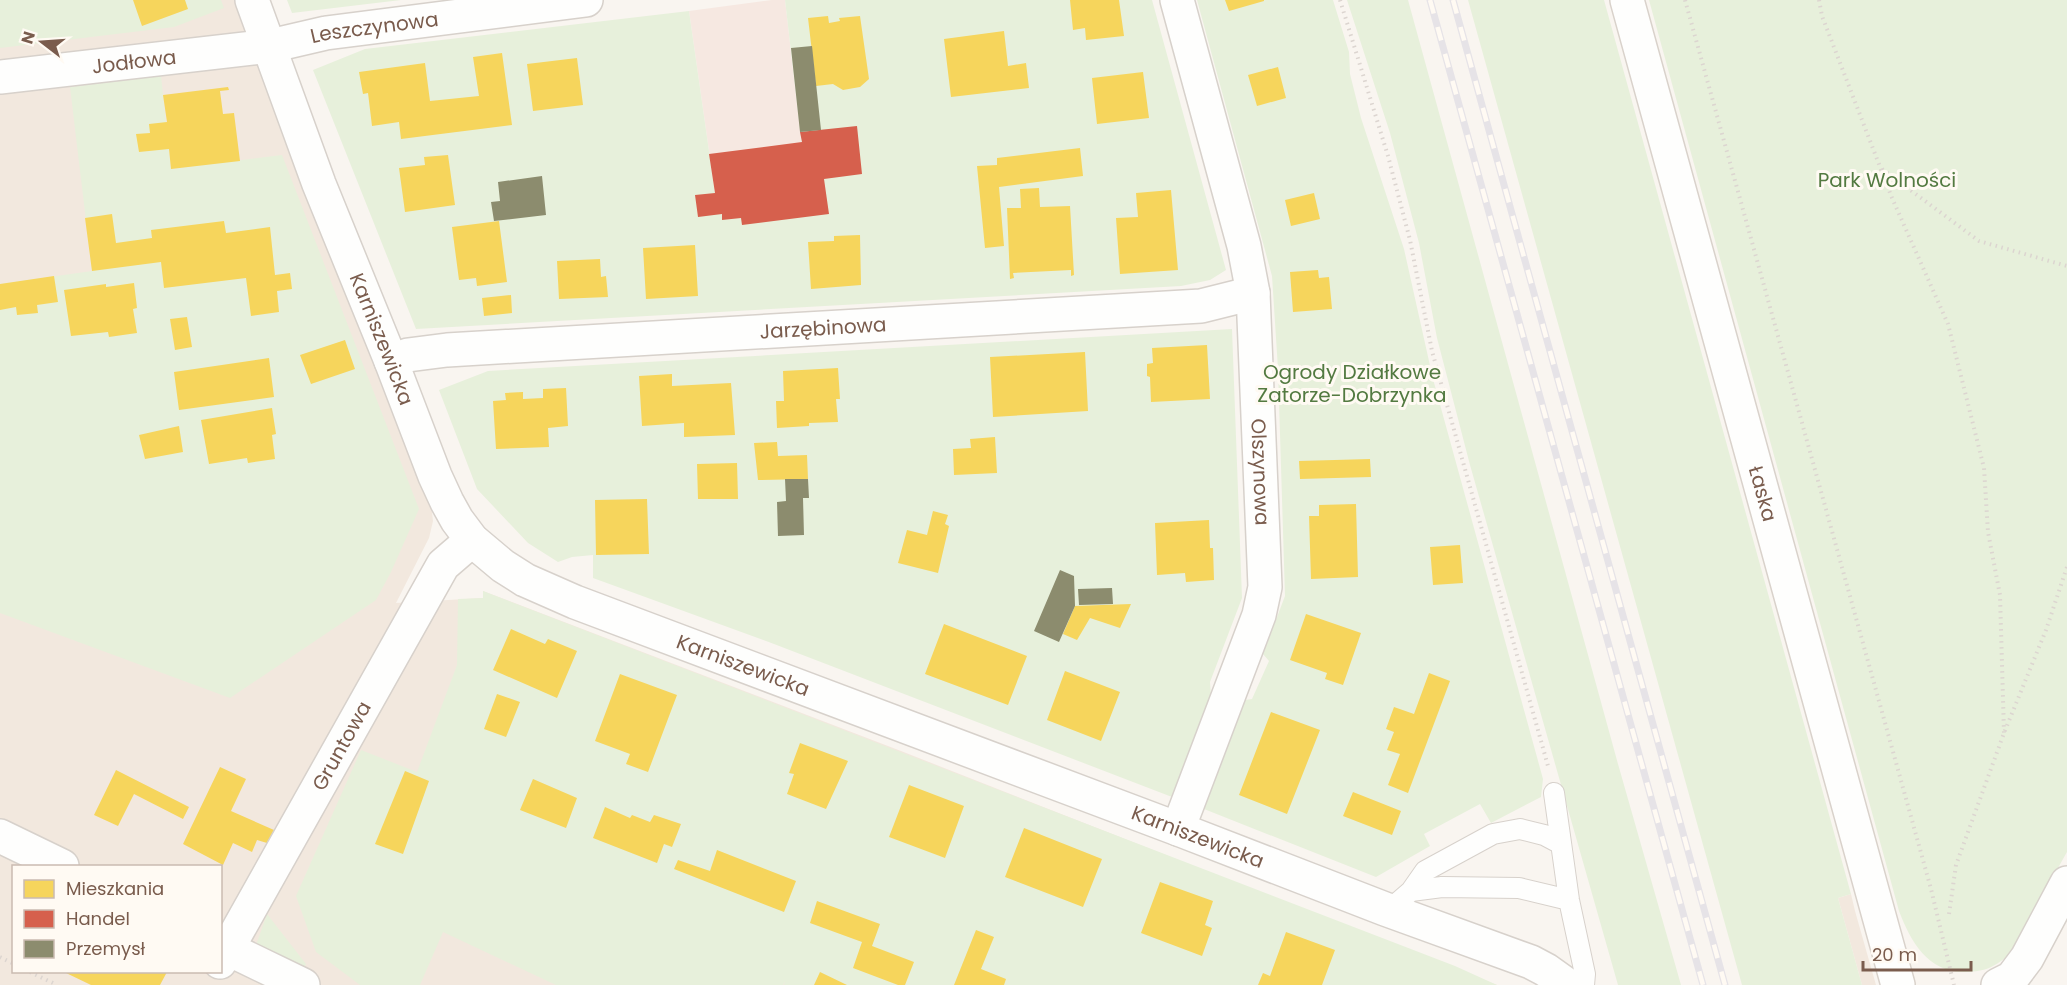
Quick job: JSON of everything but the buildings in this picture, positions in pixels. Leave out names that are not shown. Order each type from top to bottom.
[{"type":"street","name":"Karniszewicka","points":[[252,0],[320,184],[435,476],[457,520],[472,540],[503,566],[525,580],[575,602],[1385,909],[1531,962],[1567,985]]},
{"type":"street","name":"Leszczynowa","points":[[270,46],[326,33],[586,0]]},
{"type":"street","name":"Olszynowa","points":[[1177,0],[1244,246],[1253,293],[1265,587],[1259,615],[1178,829]]},
{"type":"street","name":"Łaska","points":[[1627,0],[1898,985]]},
{"type":"street","name":"Jodłowa","points":[[0,77],[270,46]]},
{"type":"street","name":"Jarzębinowa","points":[[391,360],[408,355],[447,350],[1201,306],[1253,293]]},
{"type":"street","name":"Gruntowa","points":[[222,955],[443,565],[472,540]]},
{"type":"street","points":[[0,836],[58,865]]},
{"type":"street","points":[[1998,985],[2012,978],[2027,958],[2067,883]]},
{"type":"street","points":[[222,957],[303,985]]},
{"type":"lane","points":[[1554,793],[1569,900],[1585,974],[1584,985]]},
{"type":"lane","points":[[1385,909],[1411,891],[1425,871],[1493,834],[1521,829],[1544,835],[1561,844]]},
{"type":"lane","points":[[1411,891],[1442,887],[1519,888],[1569,900]]},
{"type":"path","points":[[1340,0],[1388,156],[1410,240],[1432,351],[1546,753],[1554,793]]},
{"type":"path","points":[[1685,0],[1928,877],[1954,985]]},
{"type":"path","points":[[1819,0],[1822,16],[1881,169],[1948,324],[1984,468],[1988,532],[2001,595],[2004,733]]},
{"type":"path","points":[[1881,169],[1979,241],[2067,266]]},
{"type":"path","points":[[1949,914],[1956,865],[2004,733],[2046,630],[2067,567]]},
{"type":"path","points":[[32,973],[57,985]]},
{"type":"shaded area","points":[[0,0],[235,0],[431,504],[433,521],[429,538],[396,603],[483,598],[483,591],[901,751],[1497,985],[0,985]]},
{"type":"shaded area","points":[[785,0],[806,181],[715,193],[689,11]]},
{"type":"shaded area","points":[[1851,894],[1876,985],[1862,985],[1838,898]]},
{"type":"green space","points":[[0,0],[221,0],[224,8],[174,27],[0,48]]},
{"type":"green space","points":[[287,0],[401,0],[292,13]]},
{"type":"green space","points":[[785,0],[1152,0],[1226,270],[1210,280],[1181,286],[416,329],[313,70],[365,49],[689,11],[715,193],[806,181]]},
{"type":"green space","name":"Ogrody Działkowe Zatorze-Dobrzynka","points":[[1197,0],[1333,0],[1349,52],[1350,74],[1361,118],[1404,249],[1433,379],[1543,779],[1541,797],[1491,823],[1480,804],[1424,834],[1430,846],[1376,877],[1204,809],[1245,700],[1252,699],[1269,661],[1263,654],[1285,596],[1278,369],[1272,276]]},
{"type":"green space","points":[[1347,0],[1408,0],[1681,985],[1618,985],[1470,465],[1437,338],[1419,243],[1390,133]]},
{"type":"green space","points":[[1468,0],[1604,0],[1851,894],[1838,898],[1862,985],[1742,985]]},
{"type":"green space","name":"Park Wolności","points":[[1649,0],[2067,0],[2067,852],[2008,956],[1984,970],[1953,971],[1931,961],[1915,944],[1899,911]]},
{"type":"green space","points":[[161,76],[171,169],[282,155],[419,509],[376,600],[230,698],[0,613],[0,284],[92,271],[70,87]]},
{"type":"green space","points":[[1232,329],[1242,598],[1210,682],[1211,696],[1172,797],[774,644],[593,578],[593,555],[572,557],[558,562],[528,543],[477,489],[439,390],[488,371]]},
{"type":"green space","points":[[483,591],[1455,966],[1497,985],[784,985],[785,981],[783,985],[556,985],[443,932],[420,985],[360,985],[316,952],[296,896],[361,750],[417,772],[457,665],[458,599],[483,598]]},
{"type":"green space","points":[[267,914],[306,964],[304,968],[255,948]]},
{"type":"railway","points":[[1430,0],[1703,985]]},
{"type":"railway","points":[[1453,0],[1725,985]]}]
